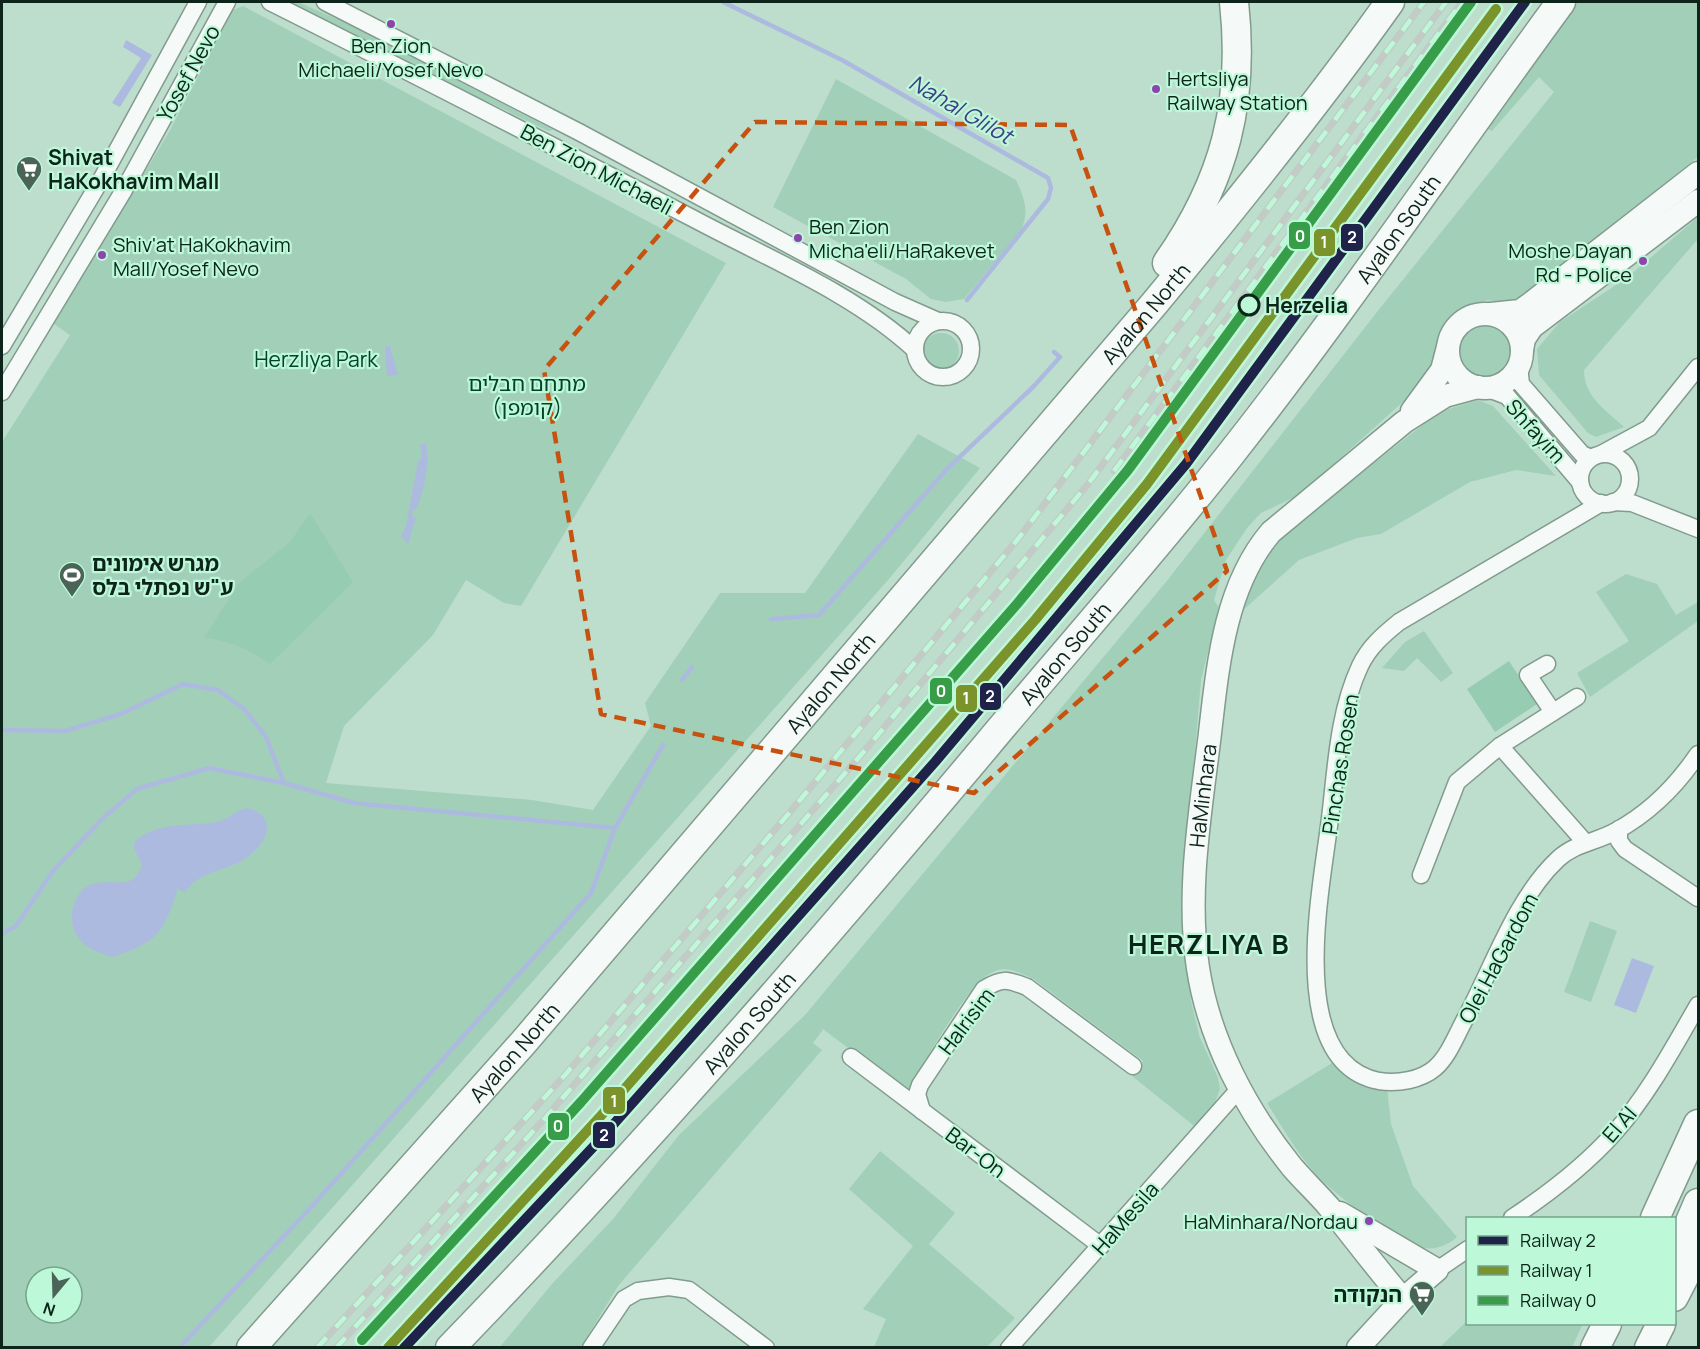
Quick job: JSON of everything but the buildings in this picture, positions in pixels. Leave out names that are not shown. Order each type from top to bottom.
[{"type":"highway","name":"Ayalon North","points":[[251,1347],[523,1043],[1252,187],[1325,93],[1390,2]]},
{"type":"highway","name":"Ayalon South","points":[[450,1347],[567,1226],[800,966],[1179,517],[1332,322],[1561,2]]},
{"type":"highway","points":[[1078,391],[1187,235],[1214,180],[1234,113],[1238,78],[1235,8]]},
{"type":"highway","points":[[1655,1217],[1698,1124]]},
{"type":"highway","points":[[1676,1254],[1698,1203]]},
{"type":"highway","points":[[1676,1293],[1698,1250]]},
{"type":"highway","points":[[1595,1347],[1605,1325]]},
{"type":"highway","points":[[1637,1347],[1646,1325]]},
{"type":"highway","points":[[1649,1347],[1660,1325]]},
{"type":"street","name":"Yosef Nevo","points":[[2,346],[102,178],[198,2]]},
{"type":"street","name":"Yosef Nevo","points":[[2,392],[124,190],[227,2]]},
{"type":"street","name":"Ben Zion Michaeli","points":[[270,2],[474,104],[812,281],[885,323],[915,350]]},
{"type":"street","name":"Ben Zion Michaeli","points":[[325,2],[571,128],[895,302],[938,321]]},
{"type":"street","points":[[1698,173],[1520,311],[1482,314],[1456,327],[1448,345],[1449,361],[1457,375],[1482,387],[1502,384],[1520,358],[1524,339],[1532,327],[1698,201]]},
{"type":"street","points":[[1491,315],[1510,324],[1517,332],[1520,358]]},
{"type":"street","points":[[938,321],[956,323],[967,333],[971,347],[964,367],[952,375],[936,376],[921,365],[915,350],[919,336],[924,329],[938,321]]},
{"type":"street","name":"HaMinhara","points":[[1404,422],[1442,369],[1448,345]]},
{"type":"street","name":"Shfayim","points":[[1520,358],[1521,384],[1582,454],[1620,459],[1628,468],[1630,479],[1641,495],[1670,516]]},
{"type":"street","points":[[1596,456],[1649,428],[1698,367]]},
{"type":"street","name":"Shfayim","points":[[1482,387],[1507,396],[1590,498],[1607,503],[1632,502],[1698,529]]},
{"type":"street","name":"HaMinhara","points":[[1403,1299],[1328,1206],[1292,1167],[1259,1121],[1214,1035],[1198,966],[1195,904],[1200,820],[1211,725],[1229,615],[1245,568],[1270,532],[1404,422],[1445,396],[1482,387]]},
{"type":"street","name":"Shfayim","points":[[1582,486],[1583,466],[1596,456]]},
{"type":"street","points":[[1607,503],[1625,494],[1630,479]]},
{"type":"street","name":"Pinchas Rosen","points":[[1560,528],[1579,505],[1582,486]]},
{"type":"street","name":"Pinchas Rosen","points":[[1378,1080],[1340,1060],[1328,1037],[1319,1000],[1316,966],[1316,936],[1340,743],[1351,687],[1370,648],[1399,622],[1607,503]]},
{"type":"street","points":[[1547,664],[1528,675],[1552,712]]},
{"type":"street","points":[[1421,875],[1457,782],[1500,746],[1577,697]]},
{"type":"street","points":[[1500,746],[1584,842]]},
{"type":"street","name":"Olei HaGardom","points":[[1378,1080],[1400,1082],[1422,1077],[1437,1067],[1464,1021],[1527,898],[1558,858],[1584,842],[1619,829],[1644,812],[1680,781],[1698,754]]},
{"type":"street","points":[[1619,829],[1619,842],[1625,849],[1698,898]]},
{"type":"street","name":"HaIrisim","points":[[922,1112],[917,1094],[920,1085],[984,988],[998,981],[1007,980],[1027,987],[1134,1066]]},
{"type":"street","name":"El Al","points":[[1513,1217],[1543,1197],[1614,1134],[1637,1105],[1698,1005]]},
{"type":"street","name":"Bar-On","points":[[851,1057],[1101,1246]]},
{"type":"street","name":"HaMesila","points":[[1009,1347],[1240,1088]]},
{"type":"street","name":"HaMinhara","points":[[1328,1206],[1437,1270]]},
{"type":"street","points":[[1358,1347],[1403,1299],[1437,1270],[1466,1250]]},
{"type":"street","points":[[591,1347],[624,1299],[638,1291],[669,1287],[689,1290],[766,1347]]},
{"type":"highlighted area","points":[[755,122],[1070,125],[1227,571],[974,793],[601,714],[544,370]]},
{"type":"green space","points":[[288,2],[298,2],[371,34],[553,130],[548,131],[495,105],[465,94]]},
{"type":"green space","points":[[1573,2],[1698,2],[1698,157],[1527,293],[1507,303],[1488,300],[1459,311],[1445,328],[1424,383],[1299,495],[1261,513],[1247,528],[1226,560],[1214,600],[1219,608],[1201,680],[1183,893],[1191,1001],[1199,1035],[1218,1078],[1220,1089],[1211,1113],[1198,1129],[1132,1076],[1143,1061],[1032,978],[1013,970],[1003,969],[993,972],[971,992],[946,1026],[907,1092],[820,1027],[823,1030],[813,1043],[822,1050],[618,1286],[581,1347],[499,1348],[552,1284],[613,1219],[679,1135],[805,1015],[1166,582],[1377,312],[1554,92],[1539,77],[1492,131],[1481,126]]},
{"type":"green space","name":"Herzliya Park","points":[[243,6],[726,263],[521,606],[504,603],[466,580],[433,635],[344,726],[326,783],[532,800],[593,810],[651,726],[645,703],[720,593],[805,593],[918,434],[980,468],[889,579],[209,1347],[2,1348],[2,442],[70,335],[54,324],[169,132],[233,10]]},
{"type":"green space","points":[[836,79],[1016,180],[1025,211],[1021,230],[964,299],[946,302],[931,299],[906,279],[773,207]]},
{"type":"green space","points":[[1698,217],[1698,239],[1584,370],[1585,380],[1592,395],[1603,409],[1624,427],[1596,437],[1588,433],[1539,375],[1537,349],[1560,322],[1628,277]]},
{"type":"green space","points":[[1480,326],[1490,326],[1503,333],[1510,346],[1510,356],[1503,369],[1490,376],[1480,376],[1471,372],[1464,365],[1460,356],[1460,346],[1464,337],[1471,330]]},
{"type":"green space","points":[[941,333],[954,338],[959,351],[954,364],[941,369],[928,364],[923,351],[928,338]]},
{"type":"green space","points":[[1478,400],[1493,406],[1556,476],[1516,470],[1470,482],[1381,534],[1357,538],[1299,560],[1241,612],[1243,597],[1274,542],[1439,412]]},
{"type":"green space","points":[[310,513],[353,582],[270,664],[239,647],[204,638],[239,583],[291,541]]},
{"type":"green space","points":[[1626,574],[1657,584],[1676,615],[1698,602],[1698,621],[1590,697],[1577,673],[1629,641],[1596,592]]},
{"type":"green space","points":[[1424,631],[1453,673],[1441,682],[1417,658],[1404,671],[1382,668],[1405,642]]},
{"type":"green space","points":[[1509,661],[1537,704],[1495,732],[1467,689]]},
{"type":"green space","points":[[1590,921],[1617,931],[1591,1002],[1564,992]]},
{"type":"green space","points":[[1332,1063],[1358,1080],[1387,1088],[1391,1124],[1413,1186],[1457,1237],[1453,1240],[1440,1247],[1425,1248],[1395,1235],[1322,1181],[1295,1147],[1267,1103]]},
{"type":"green space","points":[[880,1151],[955,1213],[929,1244],[1015,1318],[987,1347],[874,1347],[886,1319],[863,1309],[913,1246],[849,1189]]},
{"type":"green space","points":[[1466,1322],[1466,1325],[1583,1325],[1572,1347],[1440,1347]]},
{"type":"water","points":[[126,40],[152,55],[120,107],[112,103],[141,58],[123,47]]},
{"type":"water","points":[[385,346],[390,346],[398,375],[387,376]]},
{"type":"water","points":[[420,444],[426,444],[427,468],[420,501],[417,508],[413,510],[412,517],[416,517],[408,544],[401,536],[406,526],[418,462],[422,457]]},
{"type":"water","points":[[246,808],[256,811],[266,822],[267,828],[262,843],[249,856],[199,879],[184,893],[178,888],[163,926],[150,940],[113,957],[91,949],[78,937],[72,918],[78,896],[89,885],[124,882],[134,878],[142,865],[134,848],[135,841],[154,830],[220,821]]},
{"type":"water","points":[[1632,958],[1654,966],[1636,1013],[1614,1005]]},
{"type":"waterway","name":"Nahal Glilot","points":[[723,2],[842,60],[1048,178],[1051,188],[1048,199],[967,300]]},
{"type":"waterway","points":[[771,619],[819,615],[946,470],[1034,386],[1060,357],[1054,352]]},
{"type":"waterway","points":[[682,680],[692,667]]},
{"type":"waterway","points":[[2,730],[65,731],[121,714],[183,684],[218,690],[245,710],[266,737],[284,783]]},
{"type":"waterway","points":[[179,1348],[314,1204],[591,893],[615,828],[663,745]]},
{"type":"waterway","points":[[2,934],[16,926],[53,871],[104,817],[137,789],[209,768],[284,783],[354,803],[615,828]]},
{"type":"railway","points":[[317,1348],[565,1075],[790,812],[1018,539],[1424,2]]},
{"type":"railway","points":[[336,1348],[547,1116],[866,749],[1088,484],[1446,2]]},
{"type":"railway","points":[[1114,471],[1462,2]]},
{"type":"railway","points":[[387,1348],[636,1075],[1035,618],[1178,440],[1499,2]]},
{"type":"rail line","name":"0","points":[[362,1340],[581,1102],[1017,604],[1128,470],[1471,2]]},
{"type":"rail line","name":"2","points":[[404,1348],[596,1144],[935,762],[1186,464],[1525,2]]},
{"type":"rail line","name":"1","points":[[388,1348],[599,1118],[1035,620],[1147,484],[1496,9]]},
{"type":"place","name":"Ben Zion Michaeli/Yosef Nevo","points":[[391,24]]},
{"type":"place","name":"Hertsliya Railway Station","points":[[1156,89]]},
{"type":"place","name":"Shivat HaKokhavim Mall","points":[[29,192]]},
{"type":"place","name":"Ben Zion Micha'eli/HaRakevet","points":[[798,238]]},
{"type":"place","name":"Shiv'at HaKokhavim Mall/Yosef Nevo","points":[[102,255]]},
{"type":"place","name":"Moshe Dayan Rd - Police","points":[[1643,261]]},
{"type":"place","name":"Herzelia","points":[[1249,305]]},
{"type":"place","name":"מגרש אימונים ע\"ש נפתלי בלס","points":[[72,598]]},
{"type":"place","name":"HaMinhara/Nordau","points":[[1369,1221]]},
{"type":"place","name":"הנקודה","points":[[1422,1317]]},
{"type":"district","name":"HERZLIYA B","points":[[1209,943]]},
{"type":"park label","name":"מתחם חבלים (קומפן)","points":[[527,395]]}]
